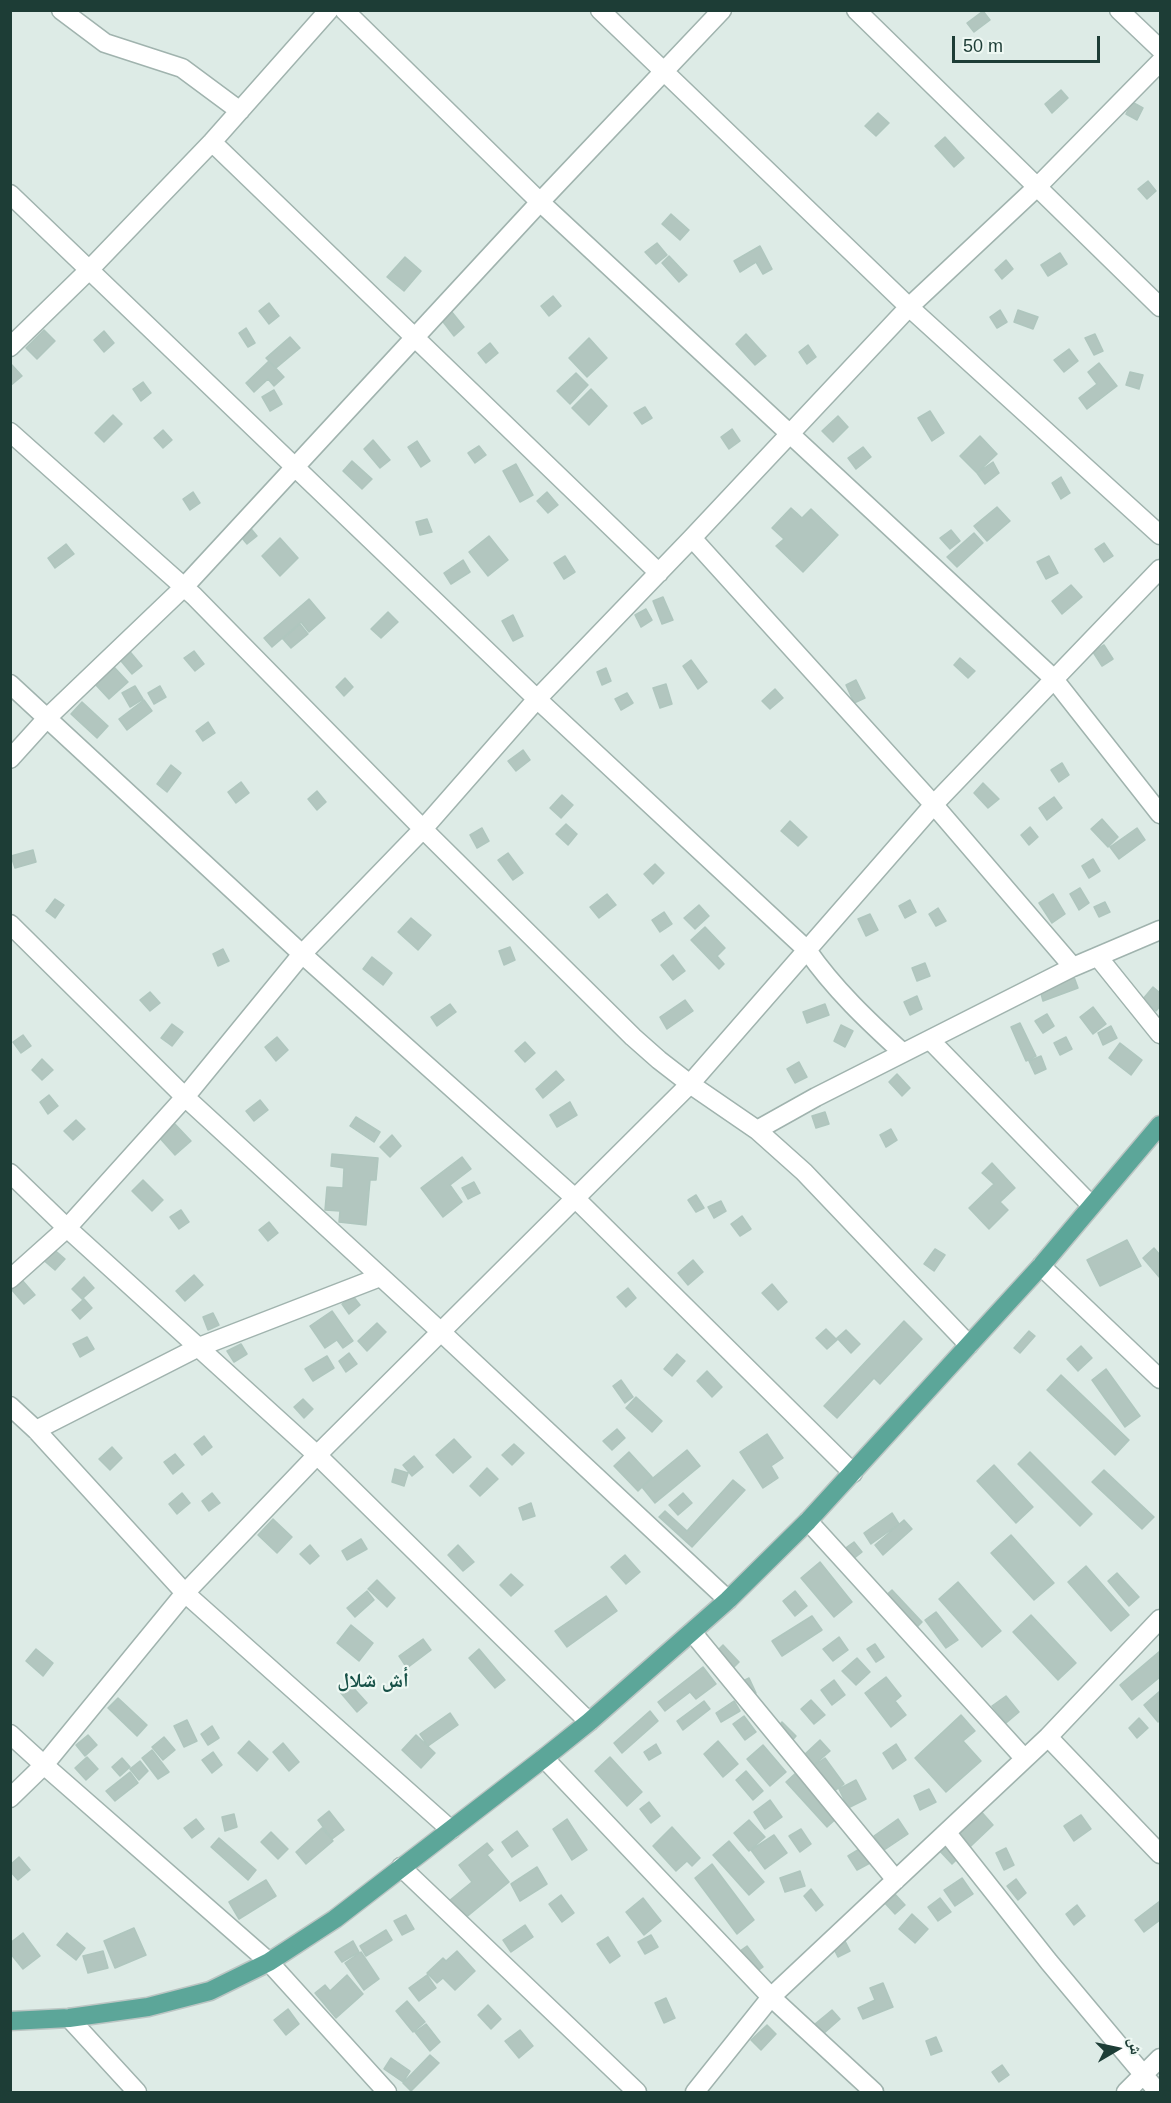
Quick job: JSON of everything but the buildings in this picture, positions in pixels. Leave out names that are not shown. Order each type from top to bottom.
[{"type":"main road","points":[[10,2021],[69,2018],[148,2007],[210,1991],[270,1962],[335,1919],[544,1758],[589,1722],[728,1600],[808,1521],[1041,1266],[1161,1125]]},
{"type":"street","points":[[61,10],[105,43],[182,68],[240,111]]},
{"type":"street","points":[[10,347],[89,270],[212,142],[329,10]]},
{"type":"street","points":[[344,10],[540,202],[1053,678],[1161,814]]},
{"type":"street","points":[[600,10],[909,307],[1161,535]]},
{"type":"street","points":[[10,759],[48,717],[184,587],[540,202],[722,10]]},
{"type":"street","points":[[856,10],[1161,307]]},
{"type":"street","points":[[1119,10],[1161,49]]},
{"type":"street","points":[[10,1279],[67,1228],[185,1096],[302,954],[423,829],[537,699],[909,307],[1037,187],[1161,62]]},
{"type":"street","points":[[212,142],[659,573]]},
{"type":"street","points":[[10,194],[537,699],[807,950],[825,976],[844,997],[903,1053]]},
{"type":"street","points":[[10,432],[184,587],[633,1037],[690,1084],[757,1130],[804,1172],[969,1345]]},
{"type":"street","points":[[692,538],[934,805],[1073,967]]},
{"type":"street","points":[[10,1798],[44,1765],[185,1593],[316,1455],[690,1084],[934,805],[1053,678],[1161,569]]},
{"type":"street","points":[[10,684],[302,954],[575,1198],[854,1473]]},
{"type":"street","points":[[10,924],[185,1096],[728,1600]]},
{"type":"street","points":[[757,1130],[1073,967],[1161,930]]},
{"type":"street","points":[[1098,957],[1161,1034]]},
{"type":"street","points":[[930,1040],[1091,1205]]},
{"type":"street","points":[[10,1173],[67,1228],[316,1455],[589,1722]]},
{"type":"street","points":[[1041,1266],[1161,1379]]},
{"type":"street","points":[[36,1430],[199,1347],[380,1277]]},
{"type":"street","points":[[10,1406],[36,1430],[185,1593],[451,1830]]},
{"type":"street","points":[[808,1521],[1024,1758]]},
{"type":"street","points":[[695,2092],[771,1997],[1048,1737],[1161,1619]]},
{"type":"street","points":[[692,1632],[896,1880]]},
{"type":"street","points":[[10,1734],[270,1962],[387,2092]]},
{"type":"street","points":[[1048,1737],[1161,1854]]},
{"type":"street","points":[[544,1758],[771,1997],[874,2092]]},
{"type":"street","points":[[947,1833],[1048,1962],[1158,2092]]},
{"type":"street","points":[[401,1867],[636,2092]]},
{"type":"street","points":[[69,2018],[137,2092]]},
{"type":"street","points":[[1126,2092],[1161,2058]]},
{"type":"district","name":"أش شلال","points":[[373,1681]]}]
